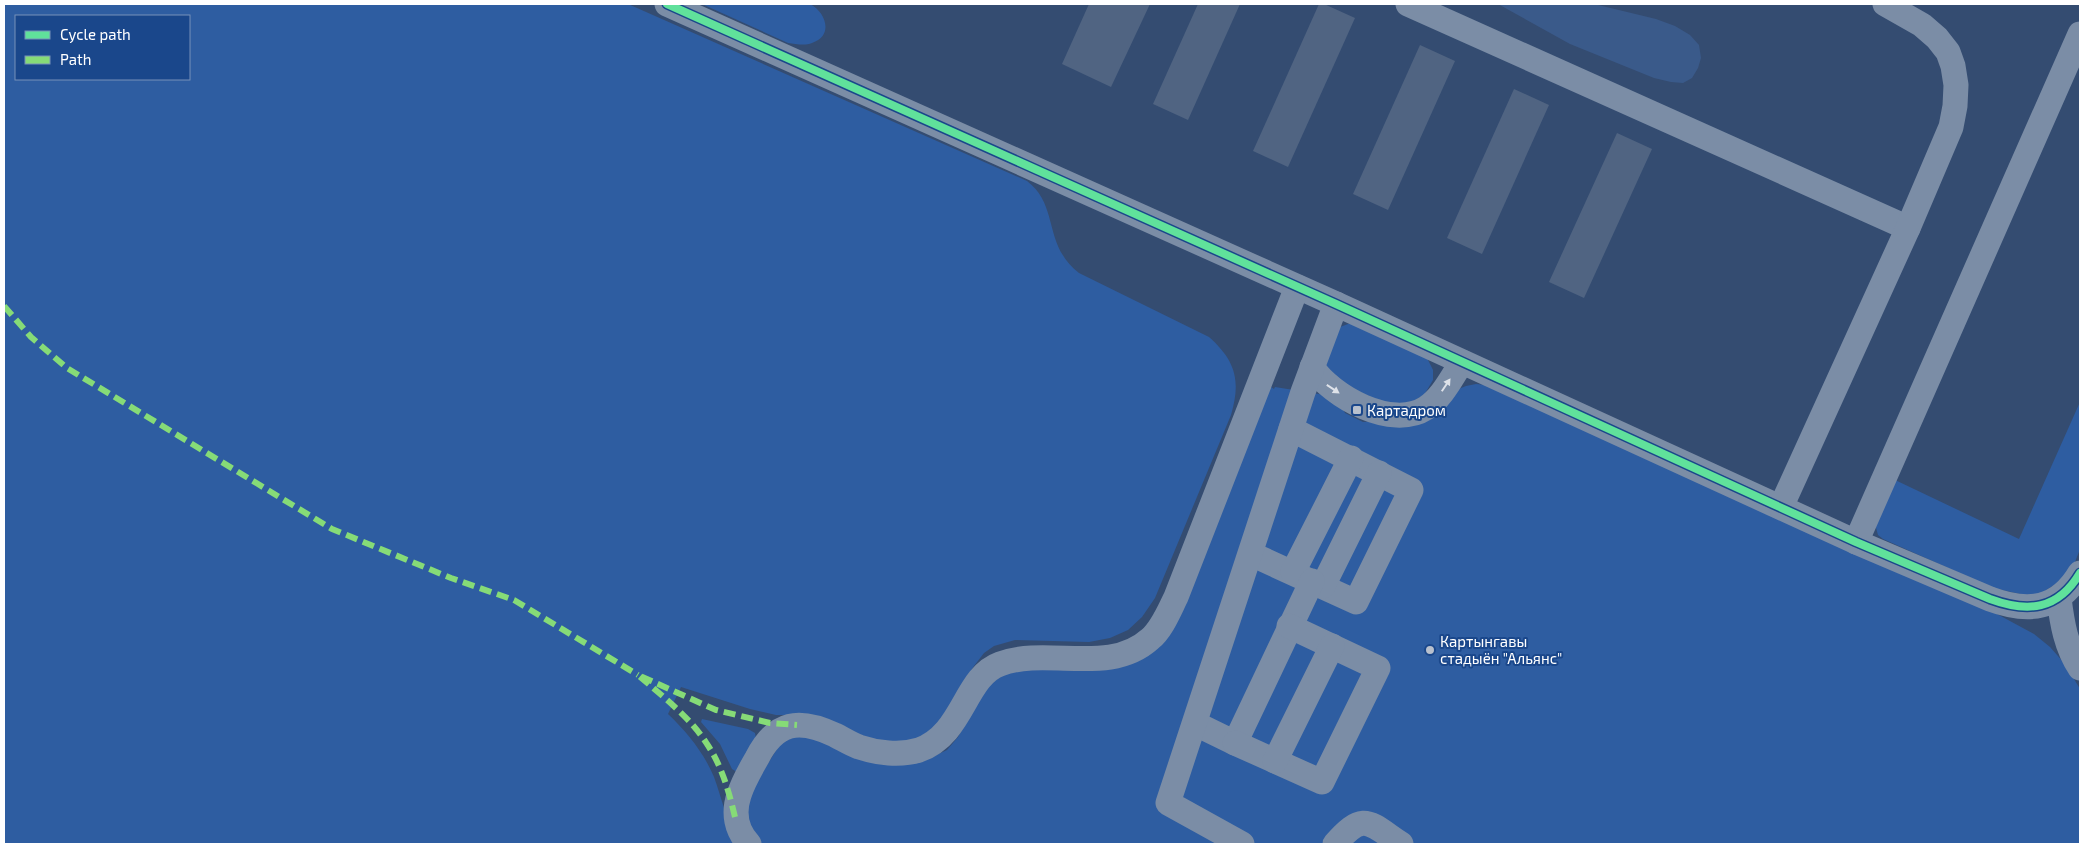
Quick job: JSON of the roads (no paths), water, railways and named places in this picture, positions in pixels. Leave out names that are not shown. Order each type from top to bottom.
[{"type":"street","points":[[667,4],[1297,286],[1856,542],[2006,605],[2022,608],[2036,607],[2059,598],[2068,590],[2080,573]]},
{"type":"street","points":[[1408,4],[1908,228]]},
{"type":"street","points":[[1781,507],[1908,228],[1951,127],[1956,85],[1953,66],[1948,52],[1937,38],[1922,25],[1885,4]]},
{"type":"street","points":[[1856,542],[2080,34]]},
{"type":"street","points":[[749,844],[740,831],[736,817],[738,797],[762,747],[767,740],[780,730],[797,725],[810,725],[858,746],[878,752],[899,754],[917,751],[933,744],[946,734],[975,686],[985,674],[997,665],[1015,659],[1032,657],[1081,659],[1109,657],[1132,651],[1151,639],[1164,621],[1176,597],[1297,286]]},
{"type":"street","points":[[1242,844],[1168,803],[1196,724],[1291,429],[1336,304]]},
{"type":"street","points":[[1312,367],[1325,383],[1345,396],[1380,412],[1403,416],[1427,407],[1438,397],[1462,362]]},
{"type":"street","points":[[1251,554],[1356,602],[1411,490],[1291,429]]},
{"type":"street","points":[[1236,743],[1309,580],[1351,458]]},
{"type":"street","points":[[1309,580],[1379,473]]},
{"type":"street","points":[[2059,598],[2068,646],[2080,668]]},
{"type":"street","points":[[1196,724],[1322,782],[1378,668],[1290,626]]},
{"type":"street","points":[[1275,760],[1332,646]]},
{"type":"street","points":[[1335,844],[1353,825],[1361,822],[1370,824],[1400,844]]},
{"type":"place","name":"Картадром","points":[[1357,410]]},
{"type":"place","name":"Картынгавы стадыён \"Альянс\"","points":[[1430,650]]}]
